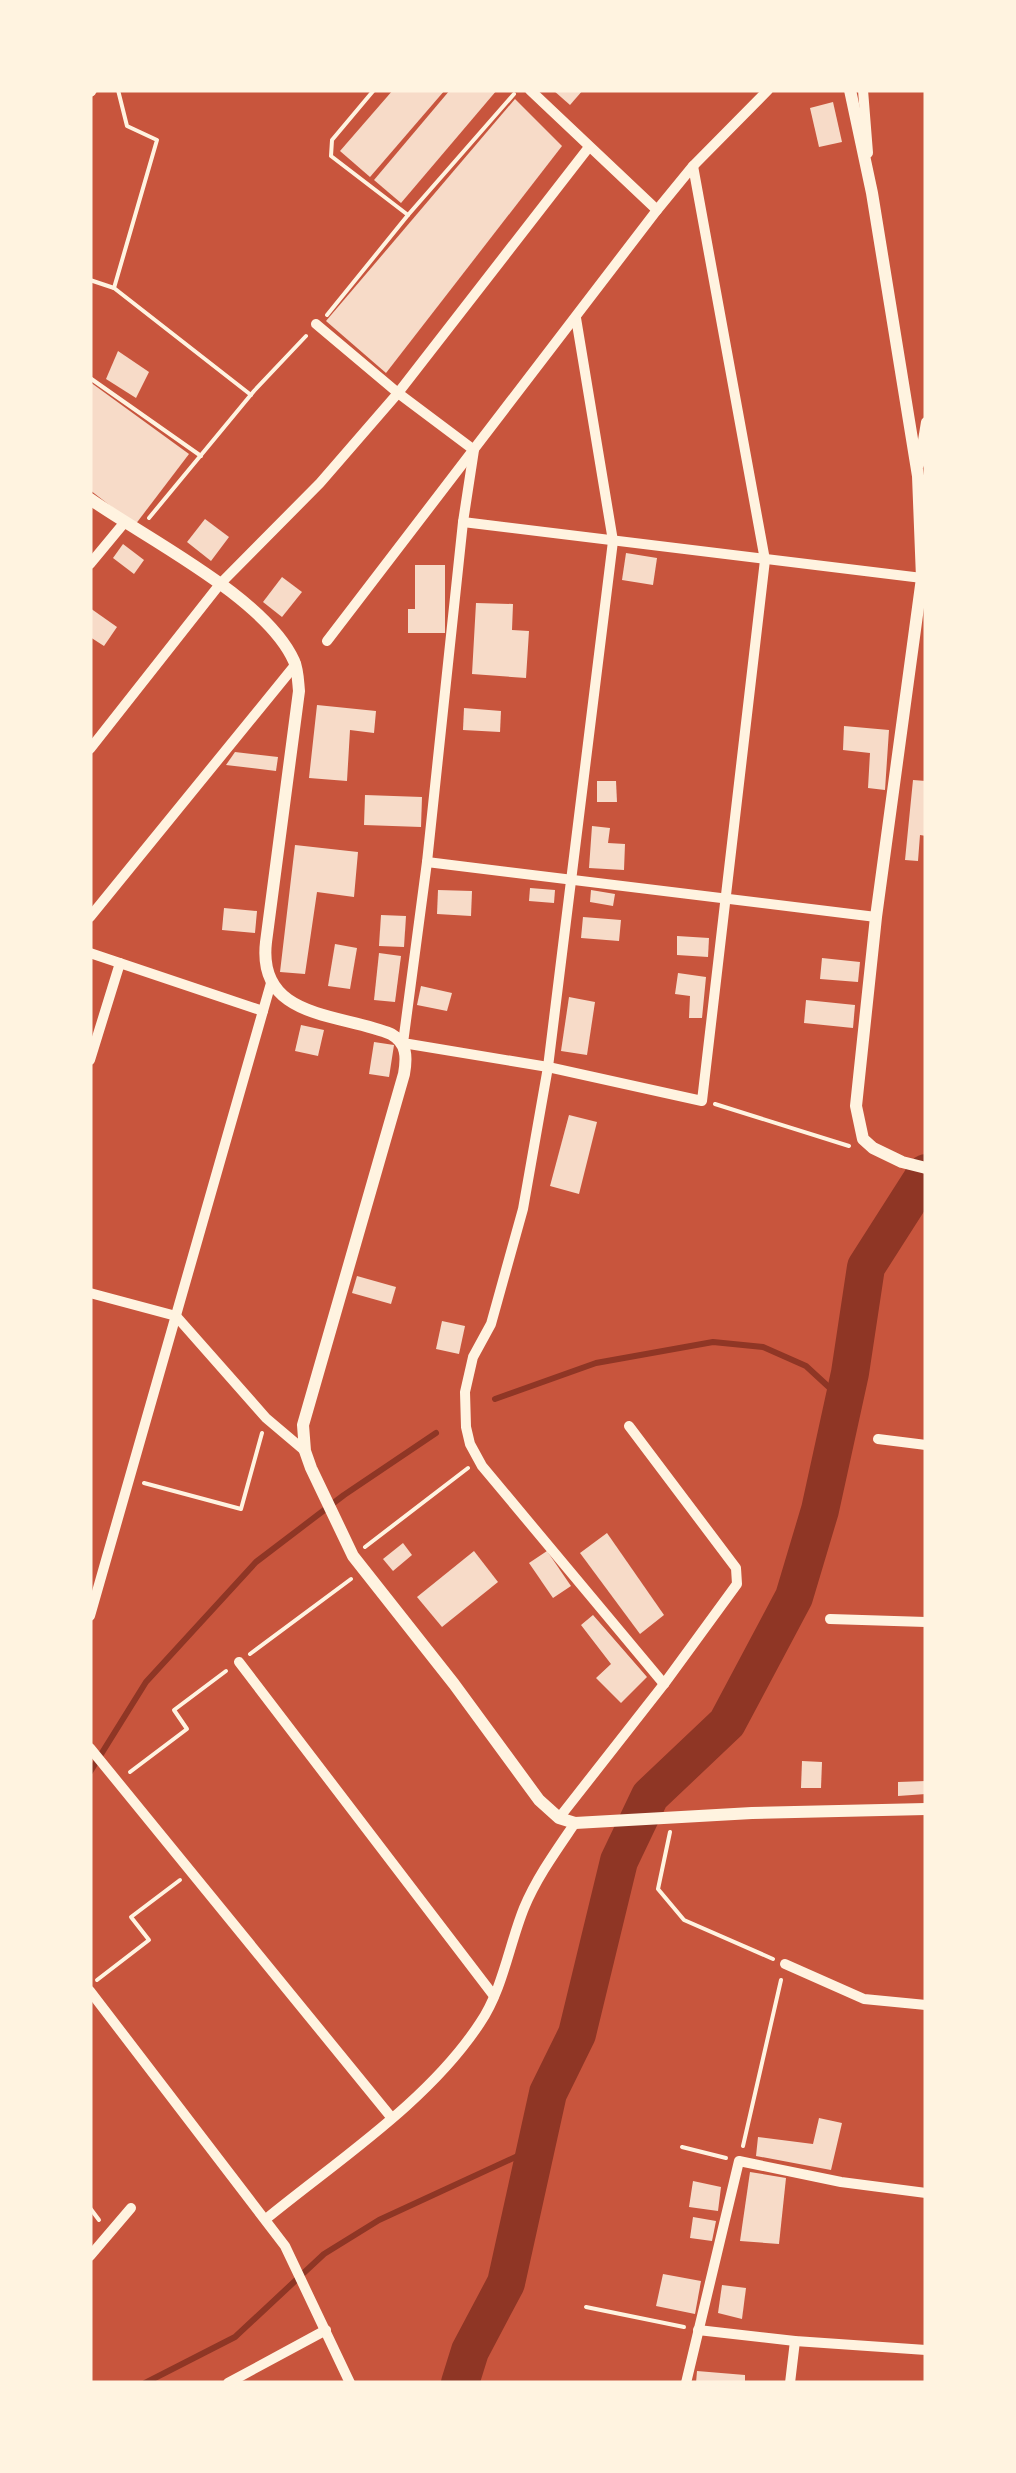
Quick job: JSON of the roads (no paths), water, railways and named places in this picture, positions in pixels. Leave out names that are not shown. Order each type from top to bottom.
[{"type":"street","points":[[530,90],[657,210]]},
{"type":"street","points":[[327,641],[657,210],[693,166],[768,90]]},
{"type":"street","points":[[850,90],[872,194],[918,476],[924,584],[876,917],[856,1106],[863,1139],[902,1162],[926,1168]]},
{"type":"street","points":[[863,90],[872,194]]},
{"type":"street","points":[[90,749],[220,584],[320,483],[398,393],[590,146]]},
{"type":"street","points":[[271,983],[295,1005],[384,1031],[403,1043],[702,1100],[766,560],[693,166]]},
{"type":"street","points":[[576,318],[614,541],[548,1068],[523,1209],[491,1324],[472,1358],[464,1409],[470,1444],[479,1460],[664,1684]]},
{"type":"street","points":[[316,324],[474,450]]},
{"type":"street","points":[[918,476],[926,422]]},
{"type":"street","points":[[474,450],[403,1043],[404,1074],[303,1426],[310,1468],[349,1550],[539,1800],[558,1818],[575,1823],[926,1809]]},
{"type":"street","points":[[90,499],[220,584],[274,630],[296,664],[298,709],[264,954],[271,983],[90,1616]]},
{"type":"street","points":[[463,522],[924,584]]},
{"type":"street","points":[[90,564],[124,523]]},
{"type":"street","points":[[90,916],[296,664]]},
{"type":"street","points":[[427,862],[876,917]]},
{"type":"street","points":[[90,953],[263,1011]]},
{"type":"street","points":[[90,1060],[120,964]]},
{"type":"street","points":[[90,1293],[176,1316],[266,1418],[305,1452]]},
{"type":"street","points":[[558,1818],[664,1684],[736,1584],[736,1568],[629,1426]]},
{"type":"street","points":[[878,1439],[926,1446]]},
{"type":"street","points":[[830,1619],[926,1622]]},
{"type":"street","points":[[239,1662],[494,1996]]},
{"type":"street","points":[[90,1748],[391,2117]]},
{"type":"street","points":[[266,2219],[391,2117],[457,2055],[494,1996],[537,1877],[575,1823]]},
{"type":"street","points":[[785,1964],[864,1999],[926,2005]]},
{"type":"street","points":[[90,1988],[291,2256],[350,2383]]},
{"type":"street","points":[[686,2383],[739,2161],[841,2182],[926,2193]]},
{"type":"street","points":[[90,2256],[131,2208]]},
{"type":"street","points":[[228,2383],[326,2330]]},
{"type":"street","points":[[698,2330],[795,2342],[926,2350]]},
{"type":"street","points":[[790,2383],[795,2342]]},
{"type":"waterway","points":[[460,2383],[470,2351],[506,2283],[548,2093],[577,2034],[619,1861],[650,1796],[727,1723],[794,1597],[820,1510],[850,1373],[866,1267],[926,1173]]},
{"type":"waterway","points":[[495,1399],[596,1363],[713,1342],[763,1347],[806,1366],[844,1401]]},
{"type":"waterway","points":[[90,1772],[146,1682],[256,1562],[344,1495],[436,1433]]},
{"type":"waterway","points":[[145,2383],[235,2337],[324,2254],[379,2220],[535,2148]]}]
